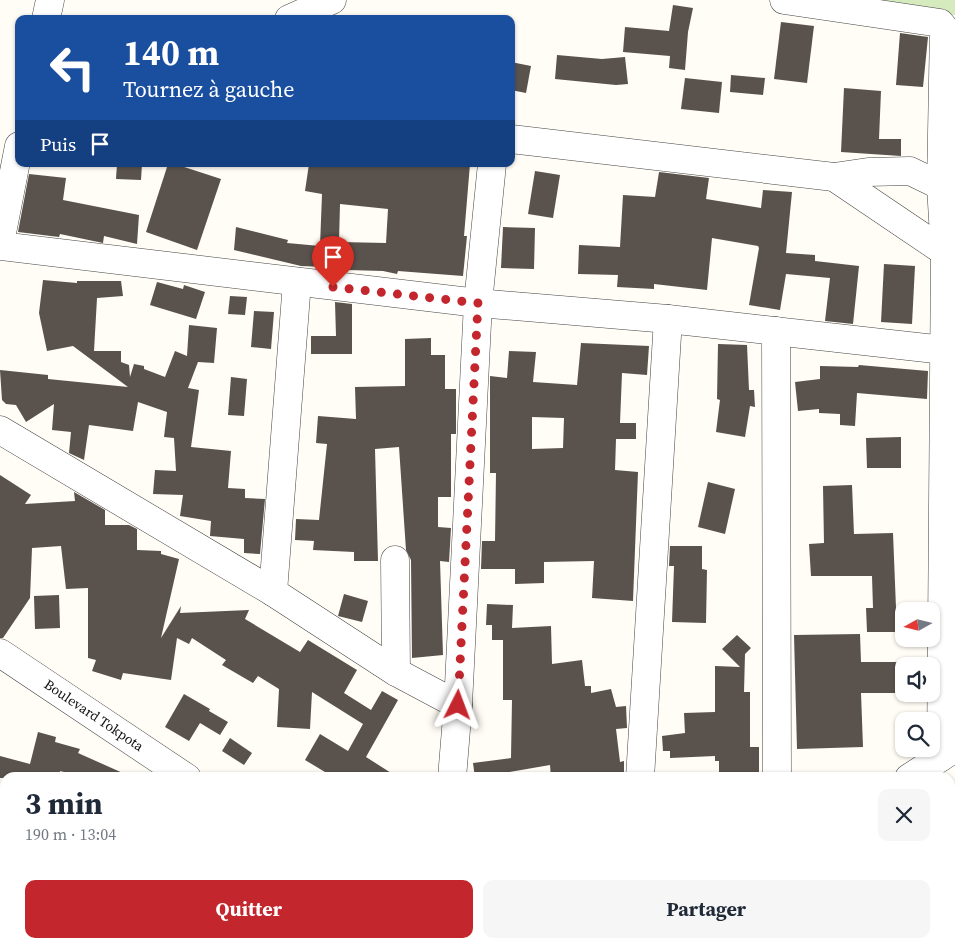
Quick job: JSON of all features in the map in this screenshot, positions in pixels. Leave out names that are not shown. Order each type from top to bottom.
[{"type":"street","points":[[47,15],[50,0]]},
{"type":"street","points":[[298,15],[332,0]]},
{"type":"street","points":[[784,0],[940,23],[946,36],[941,186],[948,341],[948,752],[918,772]]},
{"type":"street","points":[[515,139],[834,177],[868,172],[910,171],[941,186]]},
{"type":"street","points":[[15,167],[0,244],[478,303],[668,319],[776,331],[948,341]]},
{"type":"street","points":[[452,772],[458,705],[478,303],[492,167]]},
{"type":"street","points":[[834,177],[945,252]]},
{"type":"street","points":[[273,592],[297,282]]},
{"type":"street","points":[[640,772],[668,319]]},
{"type":"street","points":[[776,331],[777,772]]},
{"type":"street","points":[[0,430],[273,592],[396,672],[458,705]]},
{"type":"street","points":[[395,560],[396,672]]},
{"type":"street","name":"Boulevard Tokpota","points":[[0,653],[178,772]]},
{"type":"green space","points":[[853,0],[955,0],[955,15],[949,15]]},
{"type":"building","points":[[673,5],[693,8],[688,32],[685,70],[669,68],[670,56],[623,52],[625,27],[669,31]]},
{"type":"building","points":[[781,22],[814,26],[807,83],[774,79]]},
{"type":"building","points":[[900,33],[928,37],[923,87],[896,85]]},
{"type":"building","points":[[557,55],[602,59],[625,57],[628,84],[616,85],[555,79]]},
{"type":"building","points":[[515,63],[531,66],[526,93],[515,91]]},
{"type":"building","points":[[731,75],[765,78],[763,95],[730,92]]},
{"type":"building","points":[[685,78],[722,82],[719,113],[681,109]]},
{"type":"building","points":[[844,88],[881,91],[879,139],[901,139],[901,156],[841,152]]},
{"type":"building","points":[[117,167],[142,167],[141,180],[116,179]]},
{"type":"building","points":[[167,167],[184,167],[221,179],[197,250],[146,232]]},
{"type":"building","points":[[309,167],[470,167],[464,236],[467,236],[463,276],[398,271],[397,274],[383,271],[347,270],[347,268],[301,266],[234,250],[236,227],[288,240],[287,243],[320,246],[322,194],[305,191]],"holes":[[[340,204],[388,209],[386,243],[339,242]]]},
{"type":"building","points":[[535,171],[560,175],[553,218],[528,214]]},
{"type":"building","points":[[659,172],[709,178],[706,199],[761,208],[763,190],[792,192],[786,253],[815,255],[815,261],[859,266],[853,324],[825,321],[830,278],[786,274],[780,310],[749,305],[758,246],[712,238],[707,290],[654,284],[654,289],[617,287],[618,275],[578,274],[579,245],[620,247],[623,195],[655,197]]},
{"type":"building","points":[[29,174],[66,178],[63,200],[139,215],[137,244],[104,236],[103,243],[60,234],[59,237],[18,232]]},
{"type":"building","points":[[503,227],[535,228],[534,269],[501,268]]},
{"type":"building","points":[[884,264],[915,266],[912,324],[881,322]]},
{"type":"building","points":[[43,280],[77,283],[77,281],[121,281],[123,296],[97,298],[94,351],[121,351],[121,362],[129,365],[130,377],[134,364],[144,366],[144,369],[165,377],[175,351],[187,356],[189,325],[217,328],[214,363],[198,362],[188,388],[199,390],[191,447],[231,451],[228,488],[245,489],[245,498],[265,499],[260,554],[244,553],[244,539],[210,536],[211,521],[180,516],[183,495],[153,494],[155,470],[176,471],[174,438],[164,437],[167,412],[138,402],[133,431],[89,425],[84,460],[69,453],[71,432],[52,430],[54,404],[26,422],[16,405],[6,404],[2,400],[0,370],[48,375],[48,379],[128,387],[73,346],[47,351],[39,313]]},
{"type":"building","points":[[157,282],[183,289],[184,285],[205,292],[196,319],[150,305]]},
{"type":"building","points":[[230,296],[247,297],[245,315],[228,314]]},
{"type":"building","points":[[335,302],[352,304],[352,354],[311,354],[311,336],[336,336]]},
{"type":"building","points":[[254,311],[274,312],[271,349],[251,347]]},
{"type":"building","points":[[431,338],[431,355],[445,355],[445,389],[456,389],[456,434],[451,434],[451,497],[438,497],[438,527],[451,528],[449,562],[440,561],[443,655],[412,658],[411,560],[406,550],[399,447],[375,449],[378,561],[354,561],[354,552],[313,550],[314,541],[295,540],[296,519],[319,520],[327,444],[316,443],[318,416],[356,419],[355,387],[405,386],[405,339]]},
{"type":"building","points":[[581,343],[649,346],[647,375],[622,373],[620,423],[636,423],[636,439],[616,439],[615,470],[638,472],[633,601],[592,598],[594,561],[544,562],[544,583],[515,584],[515,569],[481,569],[482,541],[495,541],[496,473],[490,473],[490,376],[507,378],[509,351],[536,352],[533,382],[577,385]],"holes":[[[532,417],[564,418],[563,448],[532,449]]]},
{"type":"building","points":[[718,344],[747,345],[749,390],[754,390],[755,407],[750,406],[745,437],[716,432],[720,400],[717,399]]},
{"type":"building","points":[[859,365],[928,371],[927,399],[857,393],[855,426],[840,425],[840,414],[819,413],[819,409],[798,411],[795,382],[820,379],[820,366],[858,367]]},
{"type":"building","points":[[231,377],[247,379],[244,416],[228,415]]},
{"type":"building","points":[[901,437],[901,468],[867,468],[866,438]]},
{"type":"building","points":[[0,475],[31,495],[25,504],[75,501],[74,492],[105,510],[105,525],[129,525],[137,529],[137,550],[161,551],[161,554],[179,559],[161,638],[181,606],[180,613],[249,610],[245,619],[300,652],[308,640],[357,670],[344,693],[371,710],[382,691],[398,700],[366,757],[390,772],[325,772],[305,760],[320,734],[348,751],[363,724],[312,692],[310,729],[277,727],[279,689],[258,676],[253,683],[222,665],[226,660],[192,638],[189,644],[177,638],[171,680],[123,673],[121,680],[92,671],[96,660],[88,658],[88,588],[66,589],[61,546],[32,548],[30,598],[3,638],[0,638]]},
{"type":"building","points":[[708,482],[735,489],[725,534],[698,527]]},
{"type":"building","points":[[852,485],[854,534],[893,533],[895,632],[867,632],[866,608],[873,608],[872,576],[811,576],[809,544],[824,543],[823,486]]},
{"type":"building","points":[[670,546],[702,546],[702,569],[707,570],[706,623],[672,622],[674,566],[669,566]]},
{"type":"building","points":[[344,594],[368,601],[362,622],[338,616]]},
{"type":"building","points":[[59,595],[60,628],[35,629],[34,596]]},
{"type":"building","points":[[487,604],[513,605],[512,628],[551,626],[552,664],[582,660],[585,686],[591,686],[591,693],[611,689],[616,707],[626,706],[627,728],[616,729],[620,762],[624,761],[624,772],[551,772],[550,765],[510,772],[474,772],[473,763],[511,758],[512,700],[503,700],[503,640],[492,640],[492,625],[486,625]]},
{"type":"building","points":[[860,634],[861,662],[895,662],[895,693],[861,693],[863,747],[797,749],[794,635]]},
{"type":"building","points":[[737,635],[751,648],[745,654],[744,692],[750,692],[750,747],[759,747],[759,772],[719,772],[719,761],[715,761],[715,756],[670,758],[670,751],[663,751],[662,736],[685,733],[684,713],[715,712],[715,666],[740,667],[722,649]]},
{"type":"building","points":[[184,694],[228,722],[220,735],[200,723],[189,741],[165,727]]},
{"type":"building","points":[[38,732],[56,737],[55,742],[80,749],[78,753],[121,772],[0,772],[0,756],[30,764]]},
{"type":"building","points":[[230,738],[252,753],[244,765],[222,751]]},
{"type":"route","points":[[333,287],[478,303],[458,705]]}]
